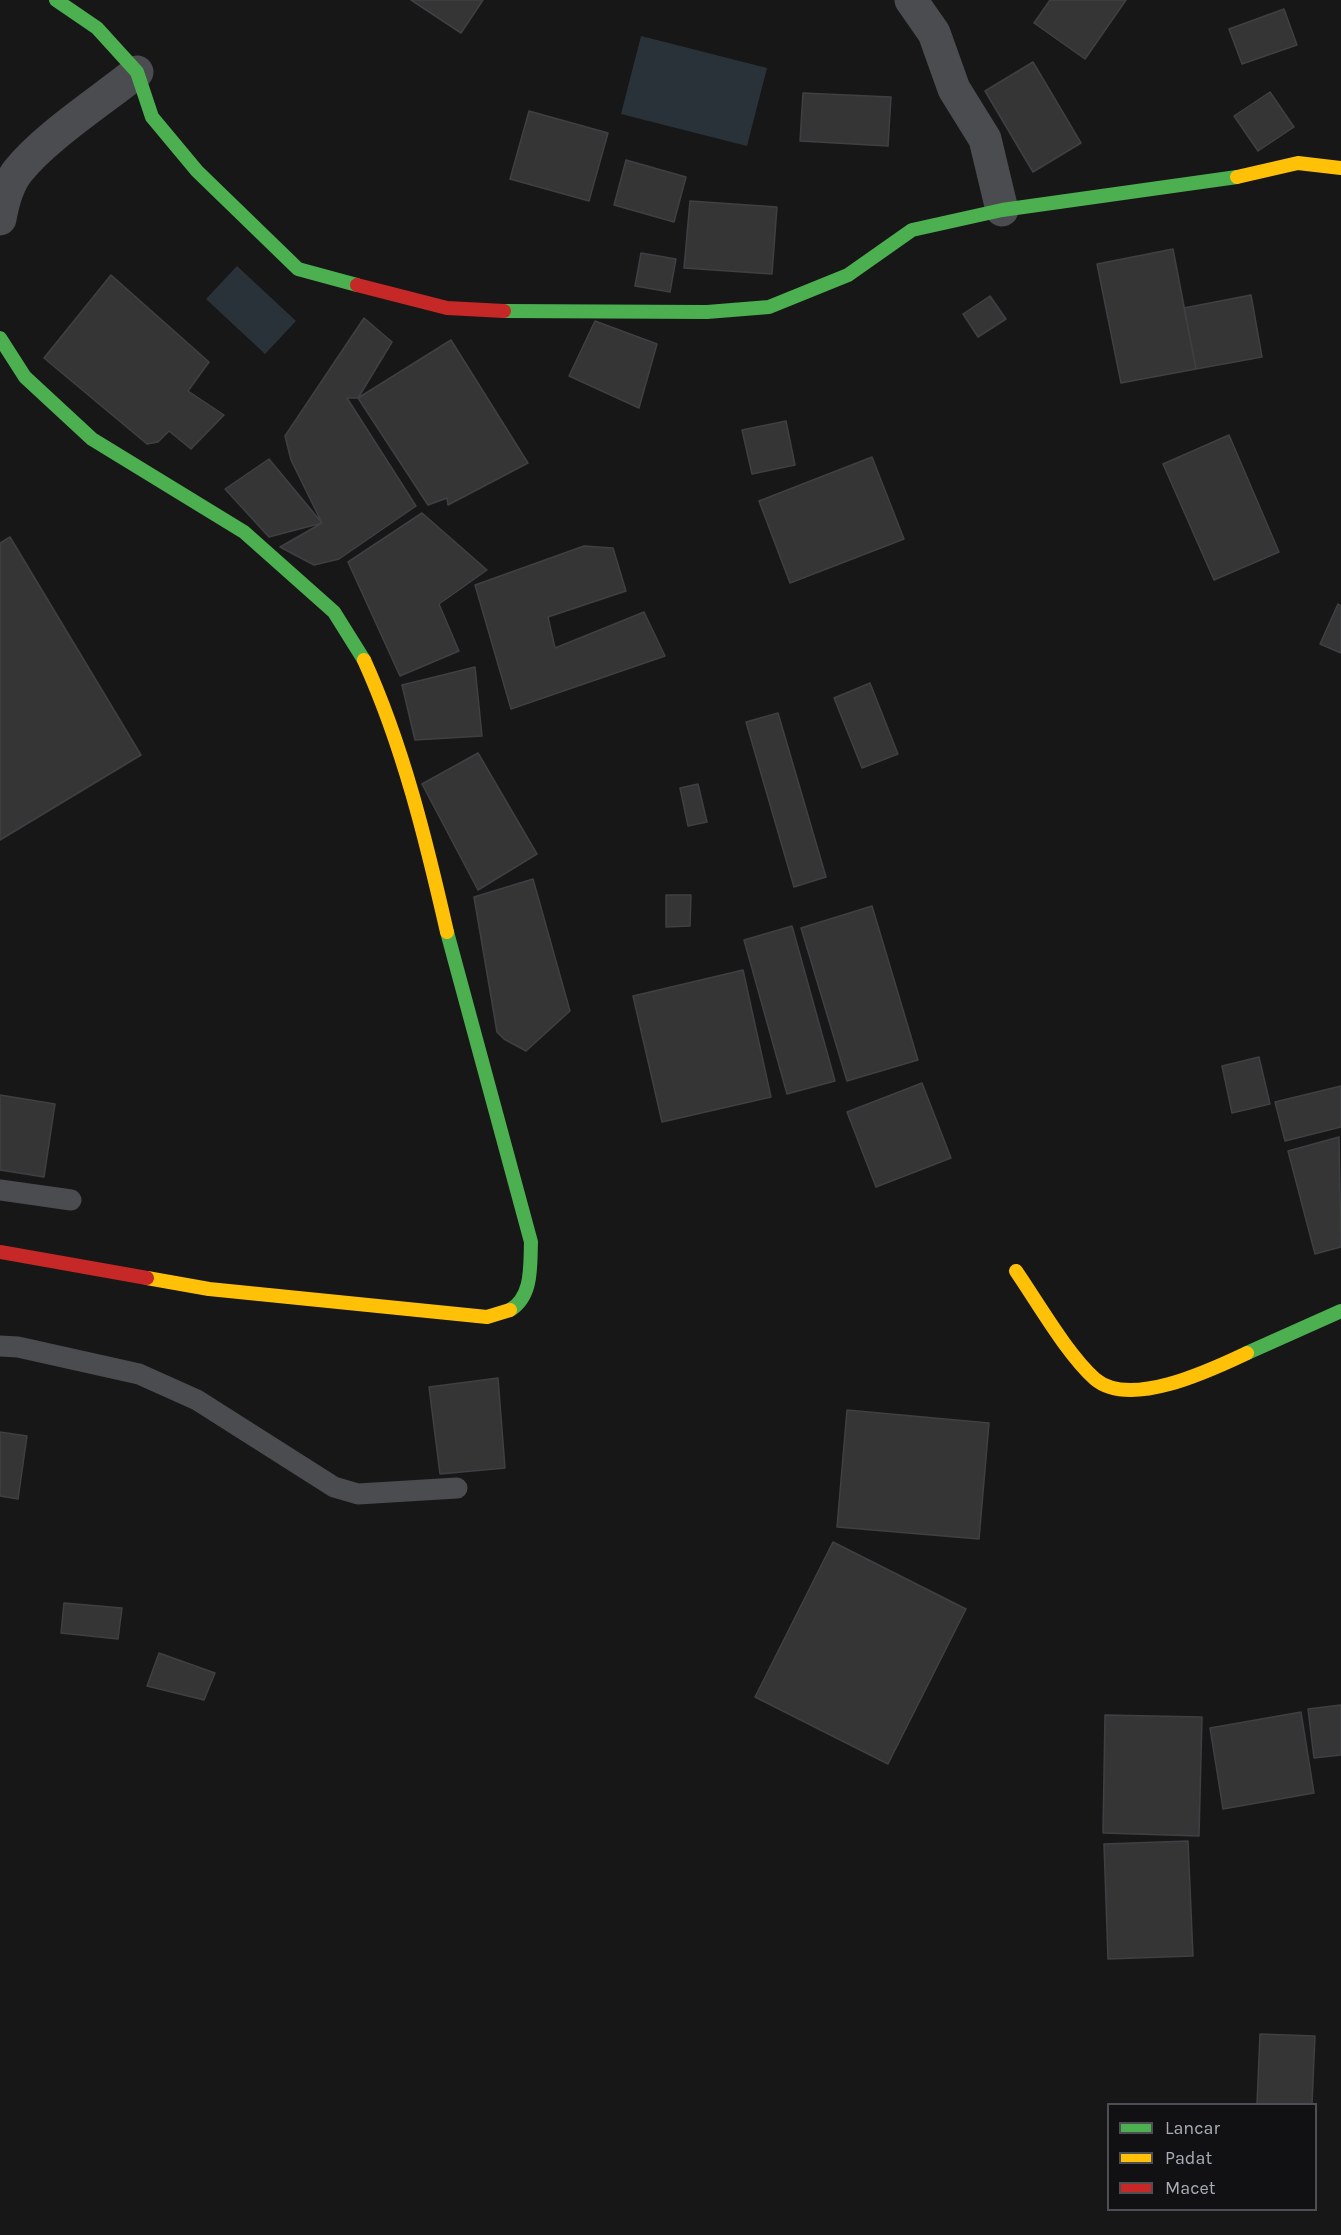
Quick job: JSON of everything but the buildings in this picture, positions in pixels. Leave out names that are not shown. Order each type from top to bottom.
[{"type":"street","points":[[56,0],[98,28],[137,72],[152,117],[197,171],[298,269],[447,309],[533,312],[706,312],[769,307],[848,275],[912,230],[1002,210],[1140,189],[1227,179],[1341,149]]},
{"type":"street","points":[[911,0],[934,33],[954,89],[985,139],[1002,210]]},
{"type":"street","points":[[0,219],[7,190],[17,172],[35,153],[137,72]]},
{"type":"street","points":[[1298,162],[1341,168]]},
{"type":"street","points":[[0,338],[25,377],[92,439],[244,532],[334,612],[357,645],[378,691],[422,824],[456,970],[531,1242],[530,1281],[520,1304],[504,1315],[487,1317],[209,1289],[0,1252]]},
{"type":"street","points":[[1016,1271],[1078,1360],[1096,1380],[1114,1389],[1158,1388],[1219,1366],[1341,1311]]},
{"type":"lane","points":[[0,1191],[71,1200]]},
{"type":"lane","points":[[0,1346],[18,1347],[139,1374],[197,1400],[334,1487],[358,1494],[457,1488]]},
{"type":"shaded area","points":[[641,36],[767,68],[747,146],[621,114]]},
{"type":"shaded area","points":[[237,266],[296,321],[265,354],[206,299]]},
{"type":"traffic: fast","points":[[56,0],[97,28],[137,72],[152,117],[197,171],[298,269],[357,285]]},
{"type":"traffic: fast","points":[[504,311],[707,312],[769,307],[848,275],[912,230],[1002,210],[1237,177]]},
{"type":"traffic: fast","points":[[0,338],[25,377],[92,439],[244,532],[334,612],[364,660]]},
{"type":"traffic: fast","points":[[447,932],[531,1242],[529,1280],[523,1297],[510,1310]]},
{"type":"traffic: fast","points":[[1247,1353],[1341,1311]]},
{"type":"traffic: slow","points":[[1237,177],[1298,163],[1341,168]]},
{"type":"traffic: slow","points":[[364,660],[402,760],[422,828],[447,932]]},
{"type":"traffic: slow","points":[[1016,1271],[1074,1356],[1095,1379],[1110,1387],[1128,1390],[1171,1384],[1247,1353]]},
{"type":"traffic: slow","points":[[147,1278],[209,1289],[487,1317],[510,1310]]},
{"type":"traffic: jam","points":[[357,285],[447,308],[504,311]]},
{"type":"traffic: jam","points":[[0,1252],[147,1278]]}]
